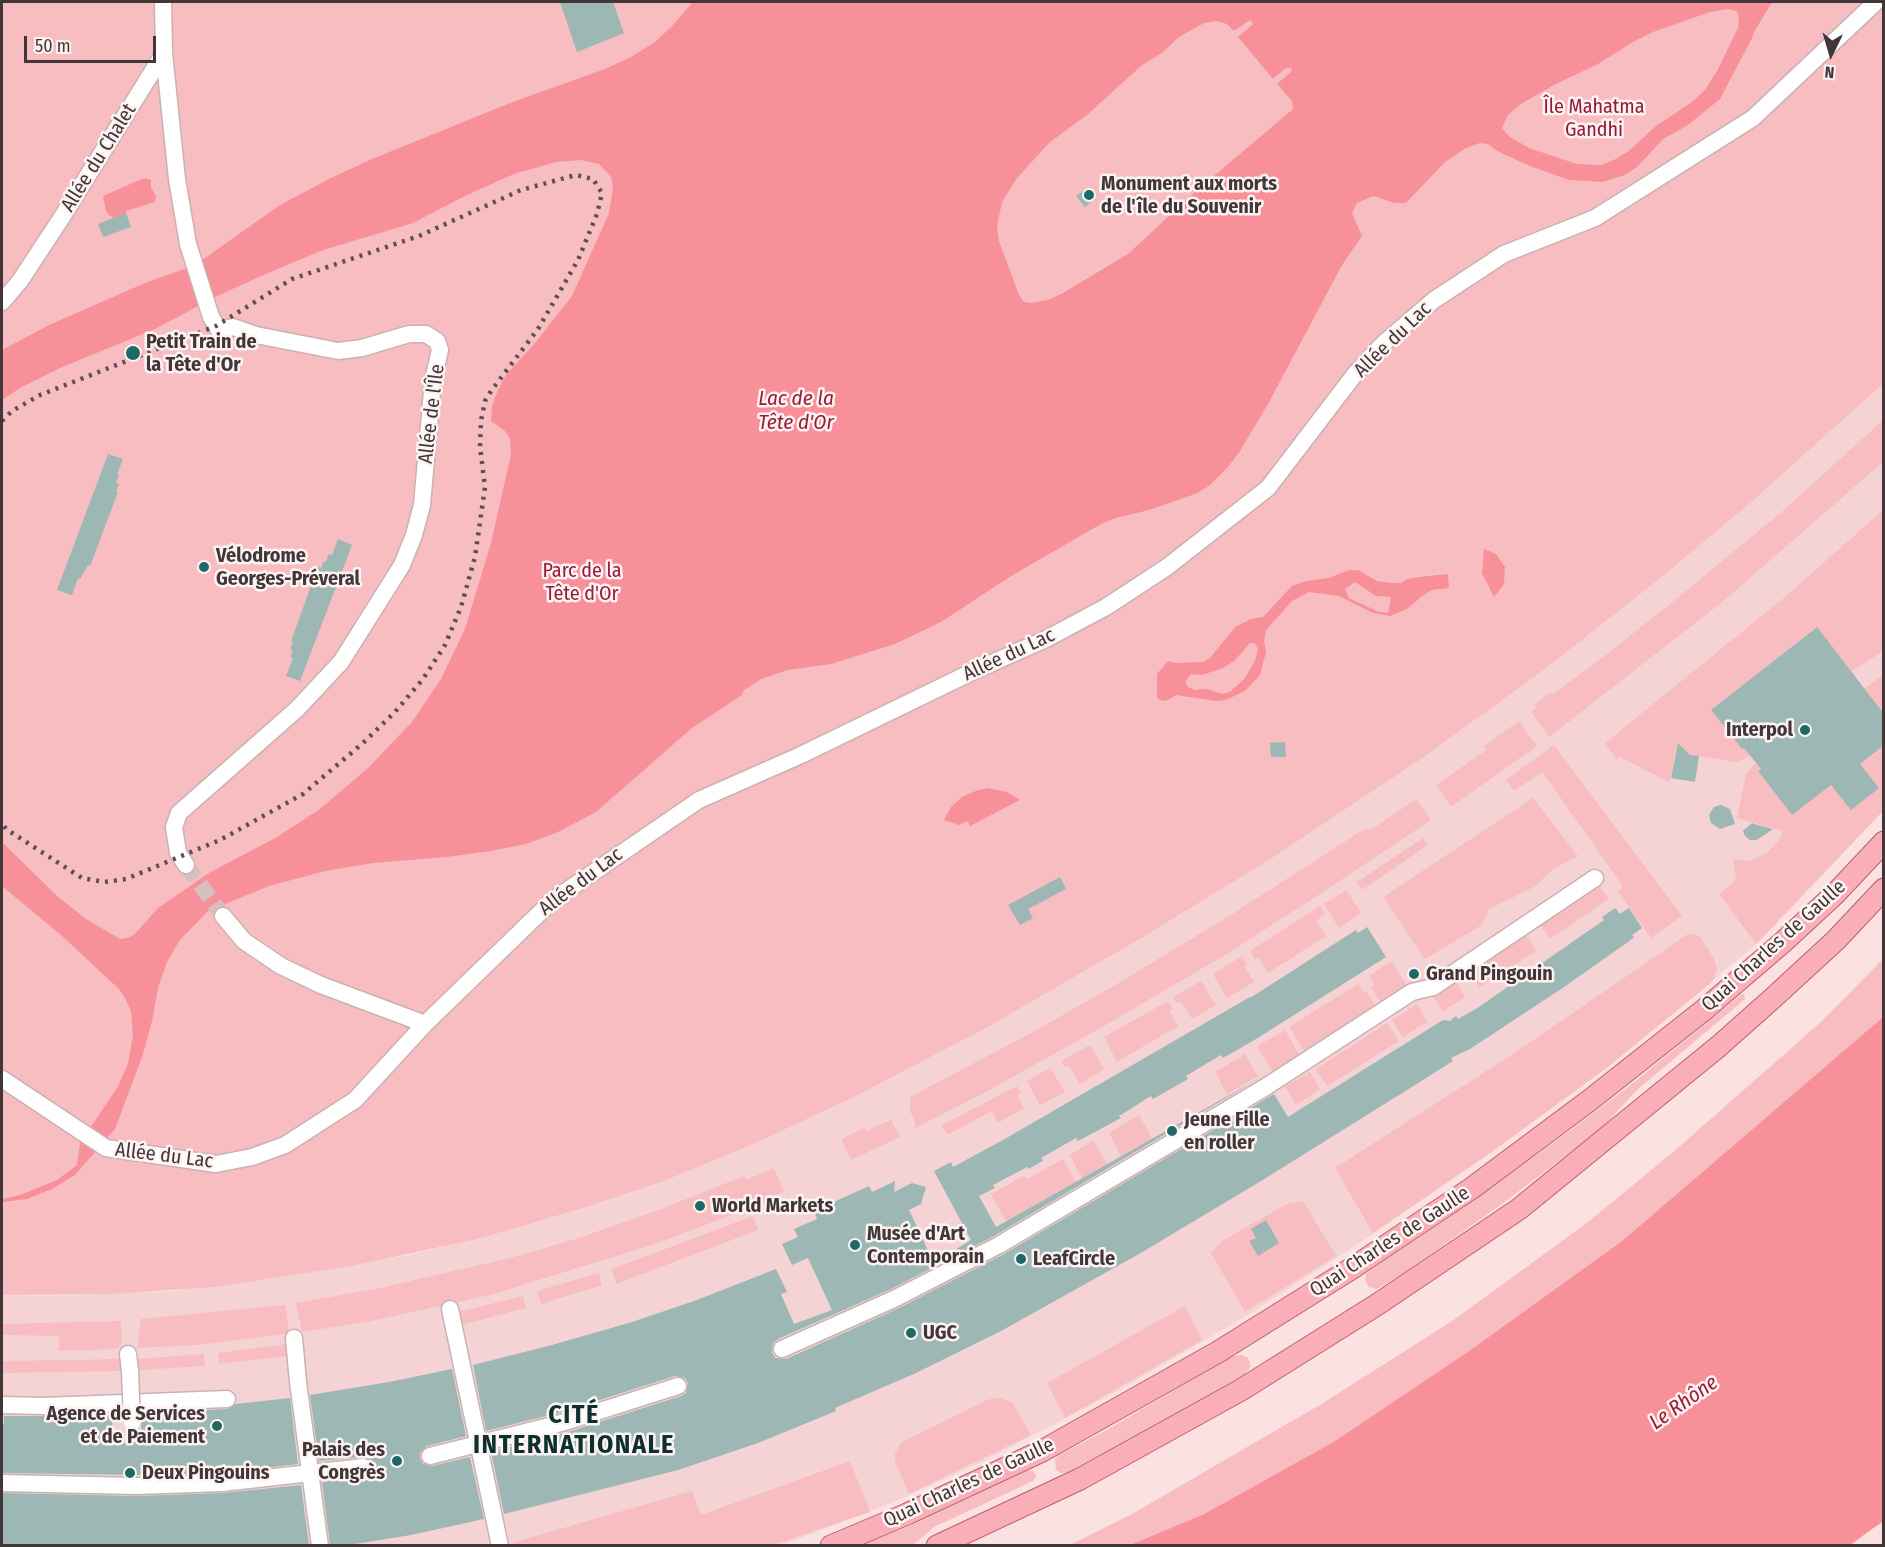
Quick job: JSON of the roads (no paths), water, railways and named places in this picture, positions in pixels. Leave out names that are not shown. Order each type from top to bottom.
[{"type":"main road","name":"Quai Charles de Gaulle","points":[[831,1545],[907,1514],[1042,1451],[1218,1352],[1354,1267],[1472,1188],[1590,1100],[1696,1016],[1782,943],[1834,895],[1884,842]]},
{"type":"main road","name":"Quai Charles de Gaulle","points":[[938,1545],[1071,1484],[1241,1390],[1378,1304],[1519,1209],[1765,1006],[1836,940],[1884,889]]},
{"type":"street","points":[[163,2],[164,53]]},
{"type":"street","name":"Allée du Lac","points":[[2,1078],[106,1148],[216,1164],[252,1157],[285,1145],[355,1100],[425,1024],[553,900],[699,800],[801,755],[976,670],[1046,639],[1106,607],[1167,567],[1268,488],[1355,374],[1384,343],[1434,300],[1504,254],[1595,218],[1753,118],[1876,2]]},
{"type":"street","name":"Allée de l'Île","points":[[164,53],[177,179],[190,255],[211,317],[219,330],[233,327],[256,335],[338,351],[362,348],[409,334],[426,334],[437,341],[440,350],[433,381],[423,505],[402,565],[341,662],[290,715],[179,813],[174,827],[178,853],[186,865]]},
{"type":"street","name":"Allée du Chalet","points":[[2,302],[20,281],[62,217],[164,53]]},
{"type":"street","points":[[782,1349],[894,1299],[999,1245],[1264,1088],[1412,992],[1433,987],[1595,878]]},
{"type":"street","points":[[223,916],[244,941],[281,966],[321,985],[425,1024]]},
{"type":"street","points":[[452,1317],[501,1545]]},
{"type":"street","points":[[294,1338],[320,1545]]},
{"type":"street","points":[[129,1362],[132,1422]]},
{"type":"street","points":[[430,1456],[598,1413],[678,1386]]},
{"type":"street","points":[[2,1405],[44,1406],[227,1399]]},
{"type":"street","points":[[2,1483],[168,1485],[222,1483],[363,1467]]},
{"type":"water","name":"Lac de la Tête d'Or","points":[[693,2],[1772,2],[1720,99],[1688,125],[1663,139],[1637,167],[1625,175],[1603,182],[1569,180],[1530,166],[1497,151],[1488,144],[1480,143],[1466,148],[1445,162],[1406,203],[1395,203],[1373,196],[1357,203],[1352,213],[1362,236],[1342,265],[1268,404],[1240,451],[1209,486],[1195,494],[1101,524],[1011,576],[941,622],[895,644],[831,664],[788,670],[761,679],[744,690],[742,695],[692,728],[596,812],[558,832],[526,844],[491,851],[373,863],[325,871],[269,886],[208,911],[179,941],[167,962],[158,988],[143,1054],[115,1129],[75,1175],[52,1189],[27,1199],[2,1202],[2,1199],[20,1195],[57,1180],[77,1165],[80,1143],[117,1088],[128,1064],[133,1035],[131,1011],[119,989],[61,935],[2,886],[2,842],[57,896],[86,919],[120,939],[127,938],[135,934],[158,908],[209,873],[277,837],[320,809],[368,768],[412,722],[441,679],[465,629],[491,543],[511,454],[510,438],[505,431],[491,421],[492,406],[506,375],[572,296],[609,213],[613,188],[611,177],[599,164],[581,160],[556,162],[514,174],[413,223],[323,250],[261,276],[155,329],[60,368],[20,388],[2,400],[2,350],[49,325],[145,283],[187,268],[205,258],[280,205],[333,177],[510,103],[605,69],[655,42]],"holes":[[[1728,9],[1737,11],[1738,28],[1705,90],[1616,159],[1601,165],[1577,164],[1529,148],[1510,137],[1502,128],[1508,115],[1521,104],[1598,64],[1633,42],[1653,32],[1710,12]],[[1250,20],[1253,24],[1238,37],[1273,79],[1286,68],[1292,68],[1291,72],[1277,84],[1292,101],[1293,109],[1195,192],[1128,254],[1048,300],[1024,302],[1019,295],[999,241],[997,226],[1002,202],[1017,178],[1050,142],[1087,115],[1141,66],[1162,53],[1179,37],[1204,23],[1217,21],[1227,24],[1234,31]]]},
{"type":"water","points":[[144,178],[151,180],[151,187],[156,196],[155,202],[126,211],[114,218],[110,216],[106,211],[103,196]]},
{"type":"water","points":[[1484,549],[1496,554],[1505,567],[1504,584],[1494,597],[1482,573]]},
{"type":"water","points":[[1349,570],[1358,570],[1377,581],[1401,583],[1408,579],[1448,574],[1449,588],[1432,590],[1407,609],[1390,616],[1373,613],[1339,596],[1309,592],[1292,601],[1266,630],[1264,641],[1266,652],[1260,675],[1245,691],[1226,700],[1216,701],[1176,695],[1166,701],[1157,697],[1157,674],[1168,661],[1203,662],[1210,658],[1235,627],[1251,619],[1263,617],[1292,586],[1306,581],[1329,578]],"holes":[[[1355,582],[1376,596],[1391,597],[1388,613],[1379,612],[1349,598],[1345,589]],[[1250,643],[1255,643],[1258,649],[1255,661],[1245,678],[1230,692],[1223,694],[1188,687],[1185,682],[1191,674],[1202,675],[1223,668],[1234,661]]]},
{"type":"water","points":[[988,788],[1007,792],[1020,800],[970,826],[967,821],[959,825],[944,820],[951,807],[962,797]]},
{"type":"water","name":"Le Rhône","points":[[1883,1017],[1884,1521],[1849,1546],[1130,1545],[1204,1514],[1335,1441],[1469,1351],[1622,1241]]},
{"type":"tunnel","points":[[186,865],[223,916]]},
{"type":"railway","points":[[2,421],[12,411],[40,395],[216,326],[292,279],[419,236],[521,190],[576,175],[593,179],[602,193],[597,214],[578,260],[538,329],[485,401],[481,421],[480,447],[485,487],[475,557],[461,607],[445,645],[423,679],[395,712],[363,743],[303,794],[220,840],[126,879],[104,882],[82,878],[6,829],[2,823]]},
{"type":"place","name":"Monument aux morts de l'île du Souvenir","points":[[1089,195]]},
{"type":"place","name":"Petit Train de la Tête d'Or","points":[[133,353]]},
{"type":"place","name":"Vélodrome Georges-Préveral","points":[[204,567]]},
{"type":"place","name":"Interpol","points":[[1805,730]]},
{"type":"place","name":"Grand Pingouin","points":[[1414,974]]},
{"type":"place","name":"Jeune Fille en roller","points":[[1172,1131]]},
{"type":"place","name":"World Markets","points":[[700,1206]]},
{"type":"place","name":"Musée d'Art Contemporain","points":[[855,1245]]},
{"type":"place","name":"LeafCircle","points":[[1021,1259]]},
{"type":"place","name":"UGC","points":[[911,1333]]},
{"type":"place","name":"Agence de Services et de Paiement","points":[[217,1426]]},
{"type":"place","name":"Palais des Congrès","points":[[397,1461]]},
{"type":"place","name":"Deux Pingouins","points":[[130,1473]]},
{"type":"district","name":"CITÉ INTERNATIONALE","points":[[574,1431]]},
{"type":"park label","name":"Île Mahatma Gandhi","points":[[1594,118]]},
{"type":"park label","name":"Parc de la Tête d'Or","points":[[582,582]]}]
